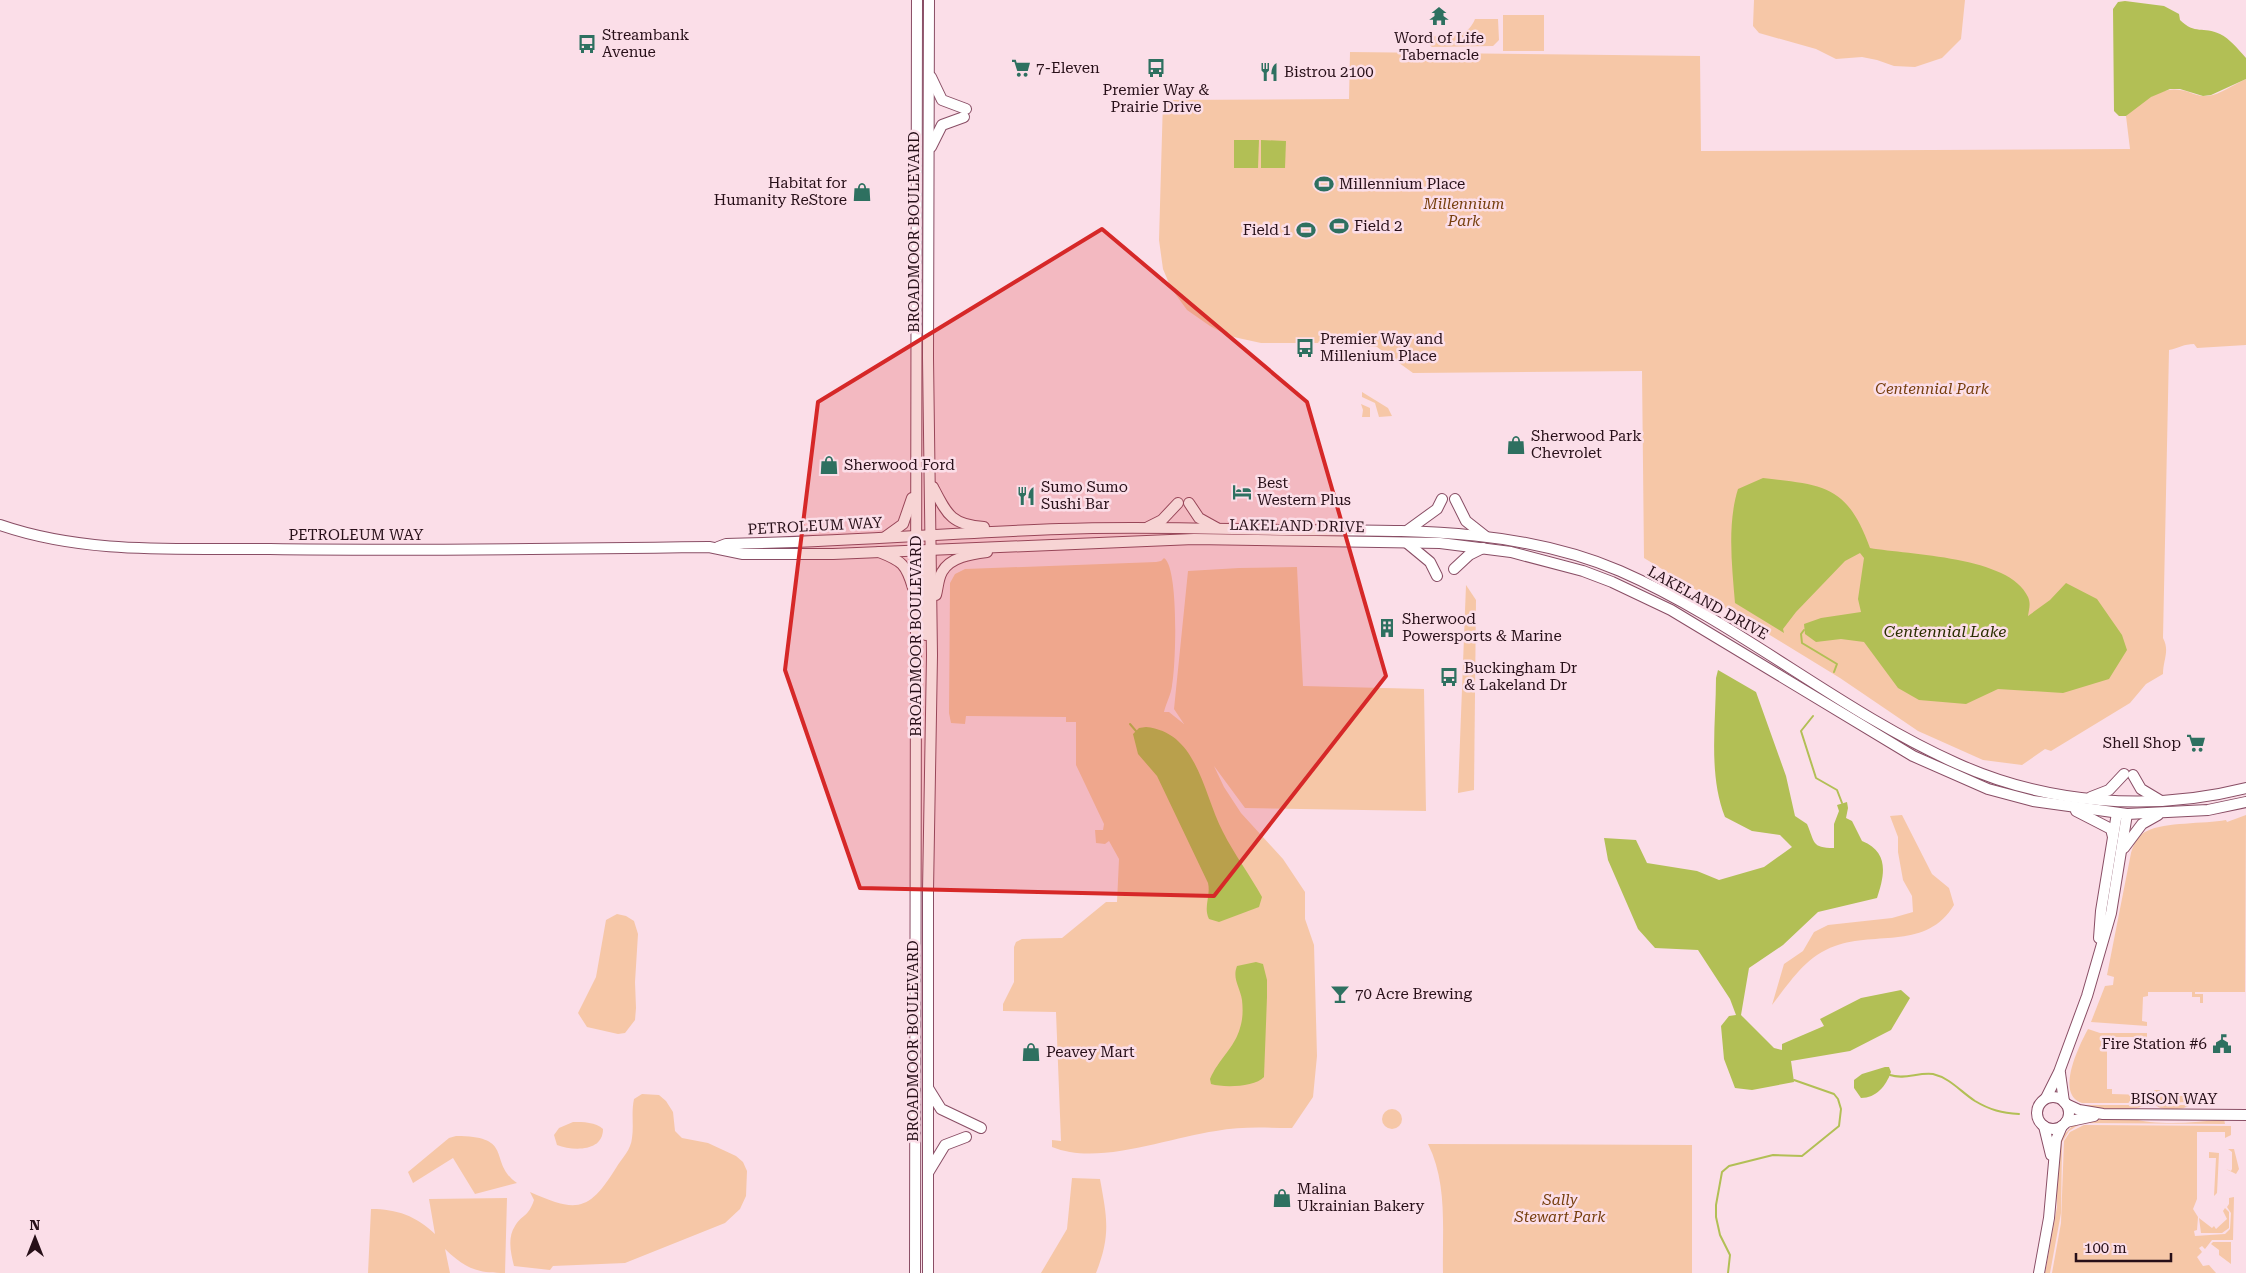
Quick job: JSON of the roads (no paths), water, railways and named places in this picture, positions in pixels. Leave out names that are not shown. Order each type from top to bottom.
[{"type":"main road","name":"BROADMOOR BOULEVARD","points":[[917,0],[916,536],[923,549],[932,608],[928,1273]]},
{"type":"main road","name":"BROADMOOR BOULEVARD","points":[[915,1273],[916,599],[923,549],[931,535],[932,485],[928,358],[929,0]]},
{"type":"main road","points":[[929,70],[942,100],[965,113],[942,125],[929,152]]},
{"type":"main road","points":[[884,538],[903,524],[916,483]]},
{"type":"main road","points":[[932,485],[946,514],[961,523],[968,526],[1027,530]]},
{"type":"main road","points":[[1408,530],[1437,509],[1442,499]]},
{"type":"main road","points":[[1455,499],[1466,521],[1486,536]]},
{"type":"main road","points":[[1146,528],[1165,518],[1178,502]]},
{"type":"main road","points":[[1189,503],[1200,518],[1218,529]]},
{"type":"main road","name":"PETROLEUM WAY","points":[[0,525],[66,542],[116,548],[413,551],[715,548],[743,554],[833,554],[923,549]]},
{"type":"main road","name":"LAKELAND DRIVE","points":[[916,536],[1027,530],[1146,528],[1408,530],[1486,536],[1534,545],[1619,571],[1680,600],[1896,732],[1959,765],[2033,789],[2135,803],[2162,802],[2210,796],[2246,788]]},
{"type":"main road","name":"PETROLEUM WAY","points":[[715,548],[726,544],[916,536]]},
{"type":"main road","name":"LAKELAND DRIVE","points":[[923,549],[1188,540],[1455,543],[1511,552],[1583,571],[1612,582],[1671,610],[1913,756],[1961,778],[1994,790],[2069,807],[2122,814],[2208,810],[2246,802]]},
{"type":"main road","points":[[932,608],[942,570],[960,558],[1057,543]]},
{"type":"main road","points":[[1406,543],[1430,562],[1437,576]]},
{"type":"main road","points":[[1454,569],[1468,554],[1484,548]]},
{"type":"main road","points":[[923,549],[926,640],[932,655]]},
{"type":"main road","points":[[876,551],[894,558],[905,567],[916,599]]},
{"type":"main road","points":[[2088,798],[2110,790],[2129,775],[2141,789],[2162,802]]},
{"type":"main road","points":[[2069,807],[2111,829],[2113,838]]},
{"type":"main road","points":[[2122,851],[2142,824],[2162,813]]},
{"type":"main road","points":[[2098,957],[2101,911],[2113,838],[2122,814]]},
{"type":"main road","points":[[2064,1124],[2051,1129],[2044,1126],[2038,1120],[2037,1112],[2060,1072],[2087,996],[2111,913],[2122,851],[2122,814]]},
{"type":"main road","points":[[2039,1273],[2049,1218],[2052,1162],[2056,1140],[2069,1112],[2065,1103],[2060,1072]]},
{"type":"main road","points":[[928,1088],[941,1109],[981,1128]]},
{"type":"main road","points":[[2046,1098],[2056,1097],[2065,1103]]},
{"type":"main road","name":"BISON WAY","points":[[2065,1103],[2079,1110],[2103,1114],[2246,1115]]},
{"type":"main road","name":"BISON WAY","points":[[2064,1124],[2103,1114]]},
{"type":"main road","points":[[2044,1126],[2052,1162]]},
{"type":"main road","points":[[928,1174],[945,1145],[966,1137]]},
{"type":"water","points":[[2125,1],[2164,6],[2179,14],[2180,20],[2185,25],[2224,36],[2246,58],[2246,79],[2211,95],[2203,96],[2180,89],[2170,89],[2151,97],[2126,116],[2119,116],[2114,111],[2113,9],[2118,2]]},
{"type":"water","points":[[1234,140],[1259,140],[1258,168],[1234,168]]},
{"type":"water","points":[[1261,140],[1286,141],[1285,168],[1261,168]]},
{"type":"water","name":"Centennial Lake","points":[[1763,478],[1803,483],[1831,492],[1852,511],[1870,548],[1957,560],[1980,565],[2001,573],[2018,583],[2028,597],[2030,604],[2028,616],[2050,600],[2066,583],[2097,599],[2122,635],[2127,650],[2109,679],[2063,693],[1998,689],[1966,704],[1919,700],[1898,688],[1864,642],[1841,639],[1816,642],[1805,634],[1804,624],[1821,618],[1861,612],[1858,599],[1864,558],[1860,553],[1845,561],[1796,612],[1783,629],[1784,633],[1735,603],[1731,531],[1735,502],[1738,489]]},
{"type":"water","points":[[1718,670],[1756,692],[1786,776],[1795,816],[1807,824],[1815,843],[1821,847],[1834,848],[1834,824],[1839,811],[1837,805],[1847,802],[1846,818],[1852,821],[1862,841],[1877,851],[1883,865],[1882,881],[1877,898],[1818,912],[1783,945],[1749,968],[1741,1015],[1774,1048],[1782,1050],[1782,1044],[1824,1026],[1820,1019],[1861,998],[1901,990],[1910,998],[1891,1030],[1850,1051],[1791,1061],[1794,1082],[1752,1090],[1735,1088],[1724,1059],[1721,1026],[1729,1016],[1736,1015],[1730,999],[1698,950],[1655,948],[1638,929],[1608,860],[1604,838],[1636,840],[1647,863],[1697,871],[1719,880],[1764,867],[1792,847],[1780,835],[1752,831],[1725,817],[1716,783],[1714,748],[1716,678]]},
{"type":"water","points":[[1146,727],[1163,731],[1177,740],[1188,752],[1204,783],[1223,832],[1262,897],[1259,907],[1219,922],[1209,919],[1207,915],[1208,883],[1157,776],[1138,754],[1133,734],[1139,728]]},
{"type":"water","points":[[1256,962],[1263,964],[1267,980],[1264,1077],[1247,1085],[1224,1086],[1211,1084],[1210,1079],[1213,1072],[1238,1035],[1241,1025],[1242,1003],[1235,975],[1237,966]]},
{"type":"water","points":[[1889,1067],[1891,1072],[1880,1090],[1871,1096],[1861,1098],[1854,1088],[1854,1080],[1862,1074]]},
{"type":"waterway","points":[[1804,630],[1801,634],[1802,643],[1837,664],[1834,672]]},
{"type":"waterway","points":[[1813,716],[1801,731],[1816,778],[1837,790],[1842,803]]},
{"type":"waterway","points":[[1130,724],[1136,731]]},
{"type":"waterway","points":[[1890,1075],[1901,1077],[1933,1074],[1945,1079],[1986,1107],[2002,1112],[2019,1114]]},
{"type":"waterway","points":[[1728,1273],[1730,1255],[1720,1235],[1716,1217],[1716,1205],[1722,1172],[1729,1166],[1773,1155],[1802,1156],[1839,1126],[1841,1109],[1838,1099],[1834,1094],[1794,1080]]},
{"type":"place","name":"Word of Life Tabernacle","points":[[1439,16]]},
{"type":"place","name":"Streambank Avenue","points":[[587,44]]},
{"type":"place","name":"7-Eleven","points":[[1021,68]]},
{"type":"place","name":"Premier Way & Prairie Drive","points":[[1156,68]]},
{"type":"place","name":"Bistrou 2100","points":[[1269,72]]},
{"type":"place","name":"Millennium Place","points":[[1324,184]]},
{"type":"place","name":"Habitat for Humanity ReStore","points":[[862,192]]},
{"type":"place","name":"Field 2","points":[[1339,226]]},
{"type":"place","name":"Field 1","points":[[1306,230]]},
{"type":"place","name":"Premier Way and Millenium Place","points":[[1305,348]]},
{"type":"place","name":"Sherwood Park Chevrolet","points":[[1516,445]]},
{"type":"place","name":"Sherwood Ford","points":[[829,465]]},
{"type":"place","name":"Best Western Plus","points":[[1242,492]]},
{"type":"place","name":"Sumo Sumo Sushi Bar","points":[[1026,496]]},
{"type":"place","name":"Sherwood Powersports & Marine","points":[[1387,628]]},
{"type":"place","name":"Buckingham Dr & Lakeland Dr","points":[[1449,677]]},
{"type":"place","name":"Shell Shop","points":[[2196,743]]},
{"type":"place","name":"70 Acre Brewing","points":[[1340,994]]},
{"type":"place","name":"Fire Station #6","points":[[2222,1044]]},
{"type":"place","name":"Peavey Mart","points":[[1031,1052]]},
{"type":"place","name":"Malina Ukrainian Bakery","points":[[1282,1198]]},
{"type":"park label","name":"Millennium Park","points":[[1464,212]]},
{"type":"park label","name":"Centennial Park","points":[[1932,389]]},
{"type":"park label","name":"Sally Stewart Park","points":[[1560,1208]]}]
